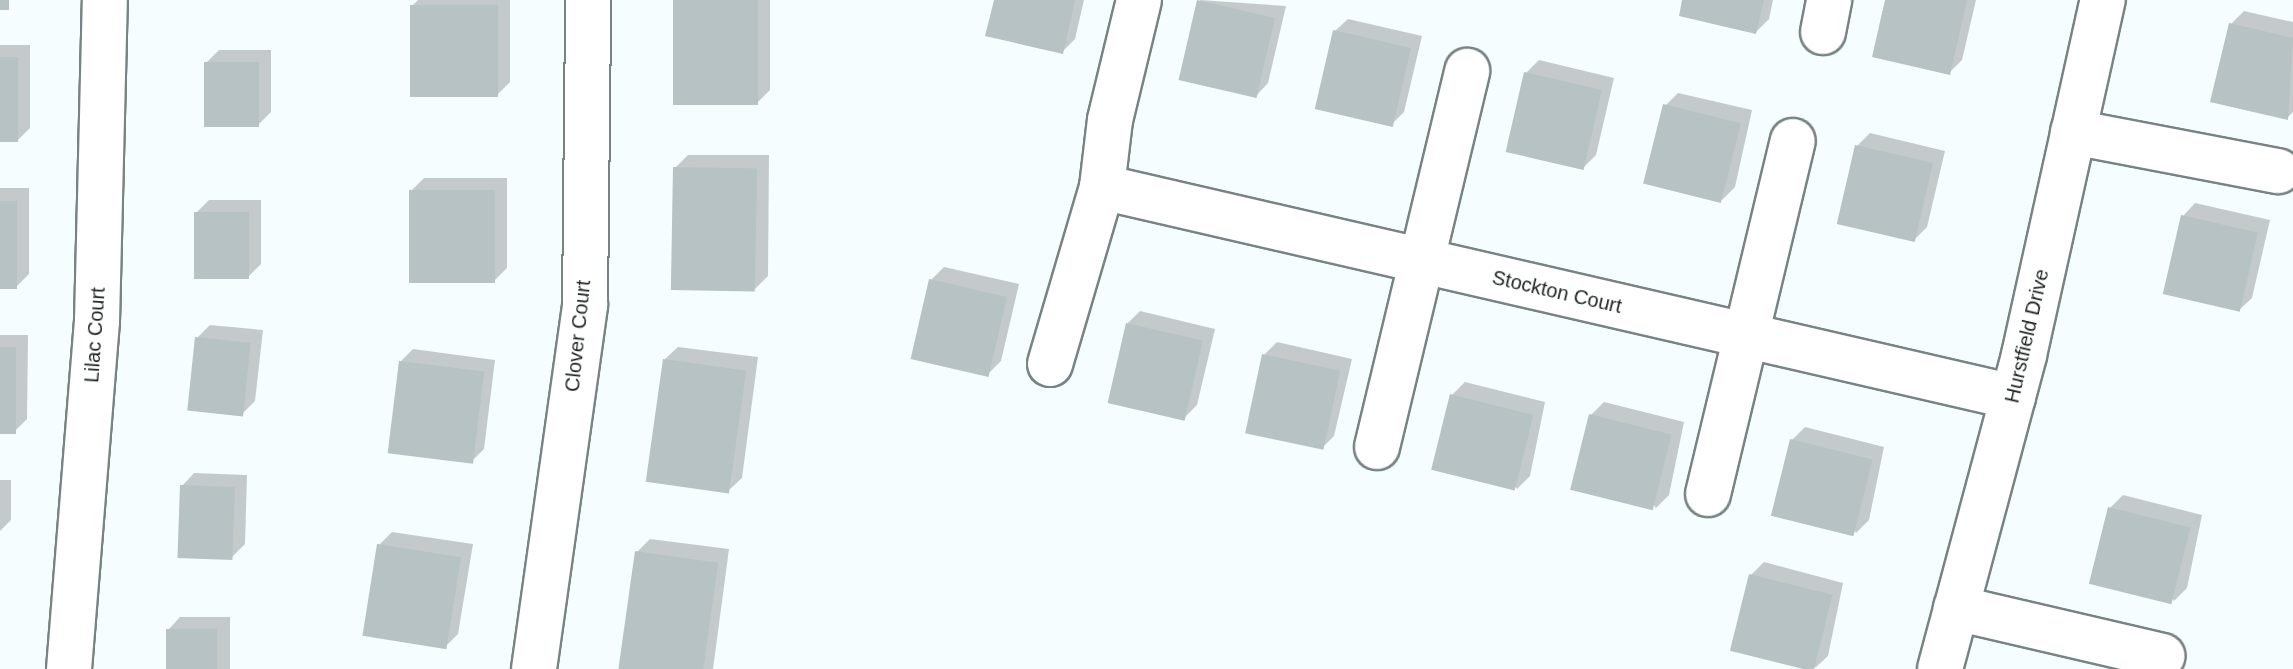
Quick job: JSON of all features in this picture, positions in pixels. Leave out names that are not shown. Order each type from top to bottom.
[{"type":"street","name":"Lilac Court","points":[[69,669],[97,321],[105,0]]},
{"type":"street","name":"Clover Court","points":[[534,669],[585,305],[588,0]]},
{"type":"street","points":[[1050,364],[1102,187],[1110,120],[1139,0]]},
{"type":"street","name":"Hurstfield Drive","points":[[1940,669],[2013,397],[2103,0]]},
{"type":"street","points":[[1377,447],[1467,71]]},
{"type":"street","points":[[2073,132],[2278,171]]},
{"type":"street","points":[[1708,494],[1793,141]]},
{"type":"street","name":"Stockton Court","points":[[1102,187],[2013,397]]},
{"type":"street","points":[[1956,608],[2163,656]]},
{"type":"building","points":[[0,0],[9,0],[9,10],[0,10]]},
{"type":"building","points":[[673,0],[758,0],[758,105],[673,105]]},
{"type":"building","points":[[994,0],[1075,0],[1063,54],[985,36]]},
{"type":"building","points":[[1197,0],[1275,18],[1257,98],[1179,80]]},
{"type":"building","points":[[1682,0],[1764,0],[1756,34],[1679,16]]},
{"type":"building","points":[[1885,0],[1967,0],[1950,75],[1872,57]]},
{"type":"building","points":[[410,5],[498,5],[498,97],[410,97]]},
{"type":"building","points":[[2229,23],[2293,38],[2288,120],[2210,102]]},
{"type":"building","points":[[1333,30],[1411,48],[1393,127],[1315,109]]},
{"type":"building","points":[[0,57],[18,57],[18,142],[0,142]]},
{"type":"building","points":[[204,62],[259,62],[259,127],[204,127]]},
{"type":"building","points":[[1524,72],[1602,90],[1584,170],[1506,152]]},
{"type":"building","points":[[1663,104],[1741,123],[1721,203],[1643,184]]},
{"type":"building","points":[[1855,145],[1933,163],[1915,242],[1837,224]]},
{"type":"building","points":[[673,167],[757,168],[755,291],[671,290]]},
{"type":"building","points":[[409,190],[495,190],[495,283],[409,283]]},
{"type":"building","points":[[0,201],[17,201],[17,289],[0,289]]},
{"type":"building","points":[[194,212],[249,212],[249,279],[194,279]]},
{"type":"building","points":[[2181,215],[2258,233],[2240,312],[2163,294]]},
{"type":"building","points":[[929,279],[1007,297],[989,377],[911,359]]},
{"type":"building","points":[[1126,323],[1203,341],[1185,421],[1108,403]]},
{"type":"building","points":[[195,337],[251,343],[243,416],[187,411]]},
{"type":"building","points":[[0,347],[16,347],[16,434],[0,434]]},
{"type":"building","points":[[1262,354],[1340,371],[1323,450],[1245,433]]},
{"type":"building","points":[[663,359],[746,371],[729,493],[646,482]]},
{"type":"building","points":[[399,361],[484,371],[473,464],[388,453]]},
{"type":"building","points":[[1450,394],[1533,415],[1515,490],[1431,470]]},
{"type":"building","points":[[1589,414],[1671,435],[1653,510],[1570,490]]},
{"type":"building","points":[[1790,439],[1872,460],[1853,536],[1771,516]]},
{"type":"building","points":[[180,485],[235,487],[232,560],[177,558]]},
{"type":"building","points":[[2108,507],[2190,528],[2171,604],[2089,584]]},
{"type":"building","points":[[377,544],[461,557],[446,649],[362,636]]},
{"type":"building","points":[[635,551],[718,563],[703,669],[618,669]]},
{"type":"building","points":[[1749,574],[1832,595],[1814,669],[1730,651]]},
{"type":"building","points":[[166,629],[217,629],[217,669],[166,669]]}]
